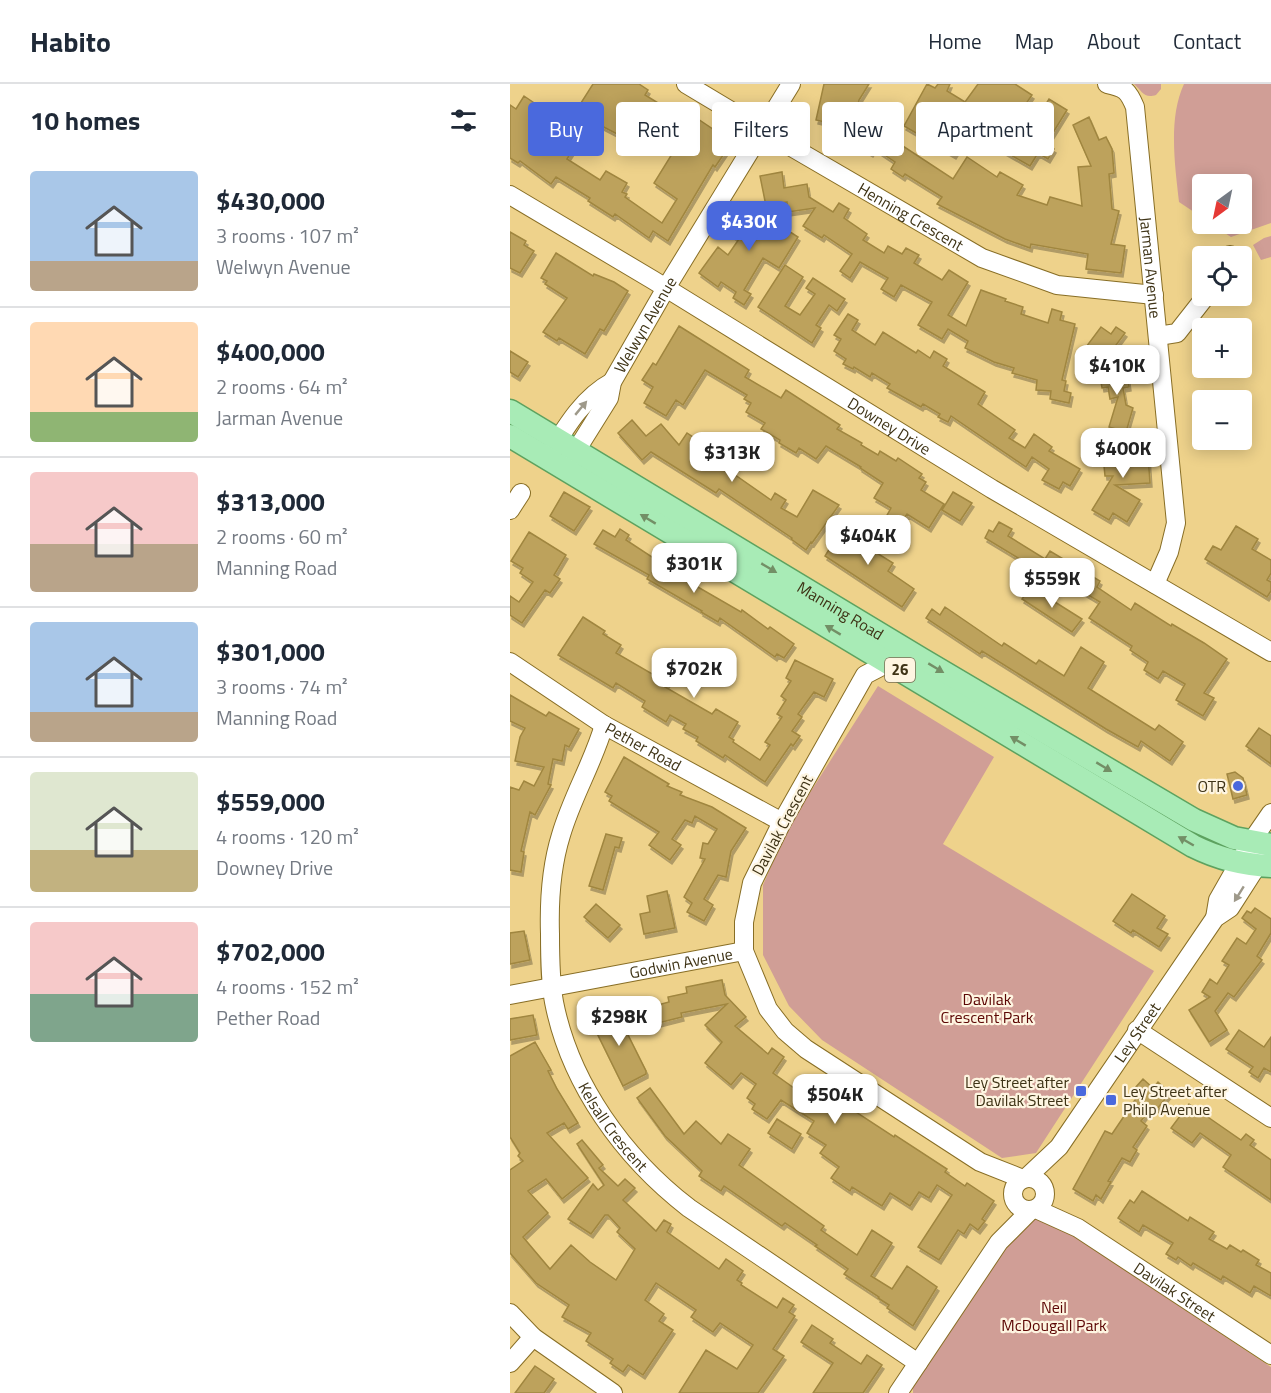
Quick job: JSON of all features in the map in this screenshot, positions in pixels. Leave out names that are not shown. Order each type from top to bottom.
[{"type":"main road","name":"Manning Road","points":[[510,411],[561,454],[862,647],[1193,846],[1223,858],[1260,854]]},
{"type":"main road","name":"Manning Road","points":[[510,436],[561,454],[1173,808],[1230,836],[1260,854]]},
{"type":"street","name":"Henning Crescent","points":[[686,84],[715,102]]},
{"type":"street","name":"Welwyn Avenue","points":[[780,102],[791,84]]},
{"type":"street","name":"Jarman Avenue","points":[[1107,84],[1129,92],[1135,107],[1176,523],[1170,552],[1155,584]]},
{"type":"street","name":"Welwyn Avenue","points":[[561,454],[609,398],[612,382],[666,288],[748,156]]},
{"type":"street","name":"Henning Crescent","points":[[806,156],[982,258],[1057,285],[1154,295]]},
{"type":"street","name":"Downey Drive","points":[[510,195],[666,288],[992,489],[1271,652]]},
{"type":"street","points":[[1158,336],[1177,333],[1198,306]]},
{"type":"street","points":[[510,510],[520,493]]},
{"type":"street","points":[[862,647],[865,675],[888,663]]},
{"type":"street","name":"Pether Road","points":[[510,662],[604,725],[782,822]]},
{"type":"street","name":"Davilak Crescent","points":[[865,675],[782,822],[752,883],[744,922],[744,951],[768,1009],[785,1031],[806,1049],[1018,1187]]},
{"type":"street","name":"Kelsall Crescent","points":[[604,725],[560,837],[549,900],[552,988],[564,1040],[584,1084],[622,1143],[652,1177],[689,1208],[918,1363]]},
{"type":"street","name":"Ley Street","points":[[999,1242],[1018,1187],[1059,1147],[1215,918],[1218,900],[1260,854],[1271,813]]},
{"type":"street","name":"Godwin Avenue","points":[[510,995],[744,951]]},
{"type":"street","points":[[1137,1030],[1271,1118]]},
{"type":"street","name":"Ley Street","points":[[898,1393],[999,1242],[1039,1202],[1059,1147]]},
{"type":"street","points":[[1039,1181],[1039,1202],[1019,1208],[1018,1187],[1039,1181]]},
{"type":"street","name":"Davilak Street","points":[[1039,1202],[1271,1355]]},
{"type":"street","points":[[510,1313],[533,1337],[613,1393]]},
{"type":"street","points":[[510,1363],[533,1337]]},
{"type":"green space","points":[[1134,84],[1161,84],[1161,89],[1156,95],[1149,96]]},
{"type":"green space","points":[[1184,84],[1271,84],[1271,223],[1252,230],[1252,174],[1192,174],[1192,211],[1179,202],[1174,127],[1179,97]]},
{"type":"green space","points":[[1271,236],[1271,257],[1261,260],[1253,245]]},
{"type":"green space","name":"Davilak Crescent Park","points":[[878,686],[994,757],[943,844],[1154,971],[1036,1153],[1002,1158],[822,1040],[789,1006],[763,955],[763,885],[788,827]]},
{"type":"green space","name":"Neil McDougall Park","points":[[1034,1219],[1060,1227],[1271,1367],[1271,1393],[913,1393],[913,1385],[1019,1229]]},
{"type":"building","points":[[593,84],[639,84],[648,90],[645,95],[656,102],[616,102],[616,133],[604,127],[604,102],[582,102]]},
{"type":"building","points":[[824,84],[869,84],[859,102],[822,102],[822,121],[816,120]]},
{"type":"building","points":[[927,84],[935,88],[938,84],[950,84],[947,91],[965,102],[917,102]]},
{"type":"building","points":[[978,84],[1015,84],[1032,95],[1027,102],[965,102]]},
{"type":"building","points":[[524,96],[533,102],[528,102],[528,156],[569,156],[567,159],[600,180],[606,171],[627,183],[622,192],[627,194],[625,197],[662,223],[677,199],[654,183],[671,156],[700,156],[700,120],[712,129],[712,156],[722,156],[715,167],[713,165],[668,241],[653,231],[649,238],[615,214],[613,217],[588,201],[590,198],[556,177],[551,184],[520,161],[518,163],[510,158],[510,105],[516,109]]},
{"type":"building","points":[[1054,102],[1067,110],[1054,131]]},
{"type":"building","points":[[916,104],[916,133],[904,126]]},
{"type":"building","points":[[1089,117],[1099,140],[1106,137],[1112,149],[1114,173],[1109,174],[1112,209],[1119,211],[1111,244],[1125,246],[1121,273],[1086,269],[1088,254],[1031,244],[1030,248],[1005,239],[937,204],[942,197],[905,174],[903,177],[891,169],[895,162],[886,156],[904,156],[904,147],[953,179],[967,157],[997,177],[1000,172],[1023,185],[1017,195],[1047,205],[1050,197],[1082,206],[1078,167],[1091,166],[1073,125]]},
{"type":"building","points":[[1013,156],[1036,156],[1030,166]]},
{"type":"building","points":[[782,172],[784,188],[807,184],[809,197],[833,212],[839,203],[849,209],[844,218],[867,234],[863,240],[884,253],[888,246],[902,254],[906,248],[919,255],[914,263],[942,280],[949,270],[968,282],[948,315],[966,326],[981,290],[1023,307],[1021,314],[1048,323],[1052,309],[1062,312],[1060,320],[1075,324],[1062,380],[1066,381],[1064,391],[1071,393],[1069,403],[1050,399],[1051,391],[1036,390],[1037,380],[1012,373],[1014,368],[994,362],[965,348],[968,341],[948,329],[942,339],[918,325],[932,302],[901,285],[894,297],[881,289],[888,278],[860,262],[850,278],[840,271],[852,254],[824,235],[822,238],[803,226],[815,208],[788,212],[787,202],[766,206],[760,176]]},
{"type":"building","points":[[747,204],[798,237],[779,268],[763,258],[744,290],[751,294],[744,305],[733,298],[736,292],[721,282],[718,287],[699,273],[718,247],[728,255],[739,239],[729,233]]},
{"type":"building","points":[[510,232],[526,241],[524,245],[534,251],[520,273],[510,268]]},
{"type":"building","points":[[556,253],[593,276],[594,274],[614,282],[628,291],[604,331],[600,329],[585,354],[559,338],[557,341],[543,332],[567,298],[545,284],[547,281],[541,278]]},
{"type":"building","points":[[785,265],[803,277],[785,306],[800,315],[815,294],[806,288],[813,278],[845,299],[837,311],[829,305],[816,325],[821,328],[812,343],[758,307]]},
{"type":"building","points":[[848,314],[858,320],[852,330],[875,345],[883,332],[916,353],[918,350],[930,358],[934,351],[947,359],[943,366],[985,392],[978,404],[1015,430],[1009,438],[1025,448],[1034,434],[1052,447],[1049,451],[1080,469],[1070,486],[1063,482],[1059,489],[1042,480],[1049,469],[1032,457],[1026,467],[951,416],[948,422],[938,417],[940,414],[923,404],[921,407],[887,388],[890,384],[872,373],[870,377],[854,367],[853,369],[843,364],[846,359],[834,351],[841,339],[834,335]]},
{"type":"building","points":[[679,326],[749,370],[745,377],[781,398],[786,390],[840,425],[837,429],[862,443],[861,445],[878,455],[880,451],[896,461],[898,458],[922,474],[919,478],[926,482],[921,490],[944,504],[929,528],[907,514],[900,525],[886,517],[891,508],[874,498],[883,483],[826,446],[816,459],[799,448],[796,453],[779,443],[780,440],[761,429],[765,423],[746,412],[751,403],[744,399],[747,395],[705,370],[683,405],[676,400],[666,416],[644,403],[653,387],[642,380],[653,363],[656,365]]},
{"type":"building","points":[[1101,327],[1111,334],[1116,327],[1125,333],[1105,360],[1086,347]]},
{"type":"building","points":[[510,351],[528,362],[518,377],[510,372]]},
{"type":"building","points":[[1126,366],[1129,387],[1123,388],[1126,405],[1133,408],[1126,432],[1109,427],[1118,397],[1110,399],[1108,387],[1102,388],[1099,370]]},
{"type":"building","points":[[632,420],[646,436],[661,424],[679,445],[687,433],[705,445],[701,451],[771,500],[775,493],[786,500],[781,508],[797,517],[813,490],[839,505],[806,550],[719,489],[716,493],[651,452],[642,460],[618,433]]},
{"type":"building","points":[[1147,441],[1150,483],[1115,485],[1140,500],[1127,522],[1113,513],[1109,520],[1092,510],[1113,476],[1105,476],[1103,456],[1113,455],[1112,443]]},
{"type":"building","points":[[564,492],[590,507],[574,531],[550,516]]},
{"type":"building","points":[[953,492],[972,503],[960,521],[942,510]]},
{"type":"building","points":[[999,522],[1012,529],[1008,536],[1045,559],[1050,551],[1100,581],[1097,587],[1131,610],[1135,603],[1227,659],[1204,693],[1214,698],[1203,716],[1176,700],[1185,684],[1163,671],[1158,679],[1144,670],[1148,662],[1130,650],[1132,646],[1089,618],[1100,602],[1035,563],[1033,567],[985,538],[989,530],[993,532]]},
{"type":"building","points":[[844,525],[863,536],[859,542],[893,563],[888,571],[914,589],[902,607],[825,556]]},
{"type":"building","points":[[1236,526],[1258,539],[1252,549],[1271,560],[1271,573],[1267,580],[1271,582],[1271,591],[1267,597],[1205,559],[1213,546],[1221,550]]},
{"type":"building","points":[[620,529],[629,535],[626,540],[677,575],[741,612],[742,610],[794,644],[784,658],[777,654],[775,657],[720,618],[718,622],[647,579],[649,575],[594,544],[603,530],[615,537]]},
{"type":"building","points":[[529,532],[566,555],[554,575],[560,579],[550,593],[545,590],[522,623],[510,615],[510,596],[519,602],[533,582],[520,573],[523,568],[511,561]]},
{"type":"building","points":[[1031,587],[1082,619],[1072,632],[1022,599]]},
{"type":"building","points":[[945,607],[1002,646],[1004,643],[1036,664],[1039,660],[1064,676],[1081,647],[1104,662],[1088,688],[1155,730],[1159,725],[1183,742],[1170,761],[1141,741],[1138,747],[1106,729],[982,651],[980,654],[926,618],[932,609],[940,615]]},
{"type":"building","points":[[583,617],[605,631],[603,634],[621,645],[616,653],[659,678],[660,676],[669,681],[665,687],[712,714],[716,709],[738,722],[729,737],[760,760],[770,745],[765,742],[782,717],[777,714],[786,700],[781,696],[791,681],[786,678],[795,660],[833,679],[824,697],[814,692],[798,714],[802,717],[792,731],[800,736],[793,746],[791,744],[765,782],[725,755],[723,758],[696,741],[698,737],[683,729],[686,724],[670,715],[666,722],[642,707],[645,701],[616,683],[613,688],[558,655]]},
{"type":"building","points":[[510,695],[546,716],[549,712],[579,729],[569,747],[565,745],[562,761],[553,759],[548,784],[551,785],[535,815],[530,812],[521,851],[524,852],[521,872],[510,870],[510,787],[519,790],[524,781],[534,786],[544,767],[515,761],[520,737],[525,728],[510,721]]},
{"type":"building","points":[[1259,728],[1271,736],[1271,764],[1246,746]]},
{"type":"building","points":[[624,757],[669,784],[667,786],[682,792],[680,795],[712,807],[746,828],[731,851],[726,877],[718,875],[704,899],[713,905],[704,921],[687,912],[692,903],[684,897],[705,859],[700,858],[703,843],[708,844],[717,829],[695,816],[692,823],[685,820],[672,839],[681,845],[670,860],[649,845],[659,832],[609,801],[612,796],[605,792]]},
{"type":"building","name":"OTR","points":[[1235,772],[1243,778],[1247,795],[1233,799],[1227,774]]},
{"type":"building","points":[[606,834],[622,838],[619,848],[615,847],[603,890],[589,886]]},
{"type":"building","points":[[667,891],[675,928],[644,934],[640,914],[650,912],[647,896]]},
{"type":"building","points":[[1132,894],[1165,916],[1157,928],[1168,934],[1159,947],[1133,930],[1131,933],[1113,921]]},
{"type":"building","points":[[596,904],[620,925],[608,938],[584,917]]},
{"type":"building","points":[[1255,908],[1271,919],[1271,933],[1257,956],[1262,960],[1234,997],[1228,993],[1215,1011],[1227,1030],[1209,1042],[1189,1010],[1210,997],[1202,992],[1210,979],[1217,984],[1229,965],[1222,961],[1237,938],[1246,944],[1256,929],[1242,918],[1247,911],[1251,913]]},
{"type":"building","points":[[524,931],[530,960],[510,964],[510,933]]},
{"type":"building","points":[[722,980],[725,995],[746,1017],[735,1026],[768,1054],[772,1048],[784,1057],[773,1073],[794,1088],[796,1085],[825,1103],[830,1095],[947,1169],[945,1172],[965,1186],[967,1183],[994,1201],[982,1219],[985,1221],[978,1230],[970,1224],[964,1234],[958,1230],[939,1260],[918,1247],[952,1195],[937,1185],[929,1198],[919,1192],[910,1206],[890,1193],[882,1206],[852,1187],[850,1191],[831,1178],[839,1167],[820,1153],[826,1145],[807,1133],[814,1121],[781,1100],[767,1119],[752,1109],[755,1104],[747,1098],[756,1084],[741,1073],[731,1085],[705,1063],[722,1042],[705,1025],[727,1004],[681,1013],[682,1017],[658,1023],[654,1006],[669,1002],[668,997],[687,993],[686,987]]},
{"type":"building","points":[[615,1009],[646,1071],[646,1074],[623,1086],[591,1021]]},
{"type":"building","points":[[533,1015],[537,1035],[510,1040],[510,1019]]},
{"type":"building","points":[[1239,1030],[1264,1047],[1271,1037],[1271,1072],[1264,1068],[1258,1078],[1249,1072],[1253,1067],[1226,1049]]},
{"type":"building","points":[[535,1042],[551,1070],[548,1071],[557,1089],[578,1123],[568,1129],[564,1123],[547,1133],[588,1178],[562,1199],[546,1179],[528,1191],[548,1213],[523,1237],[550,1269],[571,1245],[616,1280],[635,1249],[617,1232],[620,1228],[608,1215],[605,1215],[591,1234],[568,1219],[593,1184],[598,1190],[604,1185],[577,1144],[582,1140],[603,1165],[599,1168],[618,1186],[625,1179],[635,1188],[623,1200],[656,1231],[664,1220],[671,1224],[667,1232],[719,1269],[726,1259],[743,1271],[737,1280],[742,1283],[741,1285],[777,1308],[783,1298],[794,1305],[789,1312],[795,1316],[773,1349],[784,1356],[758,1393],[679,1393],[706,1350],[737,1369],[753,1345],[720,1323],[713,1332],[691,1317],[696,1310],[656,1283],[645,1300],[664,1314],[659,1321],[673,1330],[643,1375],[628,1365],[623,1372],[610,1363],[613,1359],[586,1341],[591,1333],[562,1317],[569,1305],[536,1283],[510,1253],[510,1170],[523,1161],[518,1156],[520,1153],[510,1137],[510,1056]]},
{"type":"building","points":[[1143,1079],[1153,1088],[1158,1082],[1170,1093],[1157,1109],[1153,1105],[1141,1121],[1147,1126],[1133,1147],[1137,1150],[1130,1162],[1122,1158],[1108,1181],[1111,1182],[1101,1199],[1096,1195],[1093,1201],[1073,1189],[1105,1131],[1112,1134],[1139,1094],[1134,1089]]},
{"type":"building","points":[[650,1088],[684,1134],[696,1121],[721,1144],[728,1134],[750,1149],[739,1165],[824,1226],[821,1230],[857,1255],[872,1230],[892,1243],[871,1276],[892,1289],[907,1266],[937,1287],[913,1326],[887,1308],[889,1305],[879,1297],[844,1274],[848,1269],[815,1246],[817,1245],[785,1223],[782,1226],[724,1186],[721,1191],[699,1176],[702,1171],[665,1136],[637,1098]]},
{"type":"building","points":[[1189,1104],[1241,1140],[1246,1134],[1254,1140],[1250,1145],[1271,1160],[1271,1200],[1223,1167],[1231,1155],[1200,1133],[1192,1143],[1171,1128]]},
{"type":"building","points":[[777,1119],[801,1134],[792,1149],[768,1133]]},
{"type":"building","points":[[1142,1191],[1188,1221],[1190,1217],[1214,1232],[1209,1239],[1227,1249],[1230,1245],[1241,1252],[1243,1250],[1259,1260],[1256,1265],[1271,1273],[1271,1296],[1254,1286],[1250,1293],[1223,1276],[1221,1280],[1193,1263],[1191,1266],[1178,1257],[1176,1260],[1166,1254],[1173,1243],[1143,1225],[1139,1232],[1118,1218],[1130,1200],[1134,1203]]},
{"type":"building","points":[[812,1325],[833,1339],[830,1343],[861,1364],[867,1355],[882,1365],[863,1393],[813,1393],[833,1363],[801,1342]]},
{"type":"building","points":[[535,1366],[554,1379],[544,1393],[515,1393]]},
{"type":"place","name":"OTR","points":[[1238,786]]},
{"type":"place","name":"Ley Street after Davilak Street","points":[[1081,1091]]},
{"type":"place","name":"Ley Street after Philp Avenue","points":[[1111,1100]]}]
